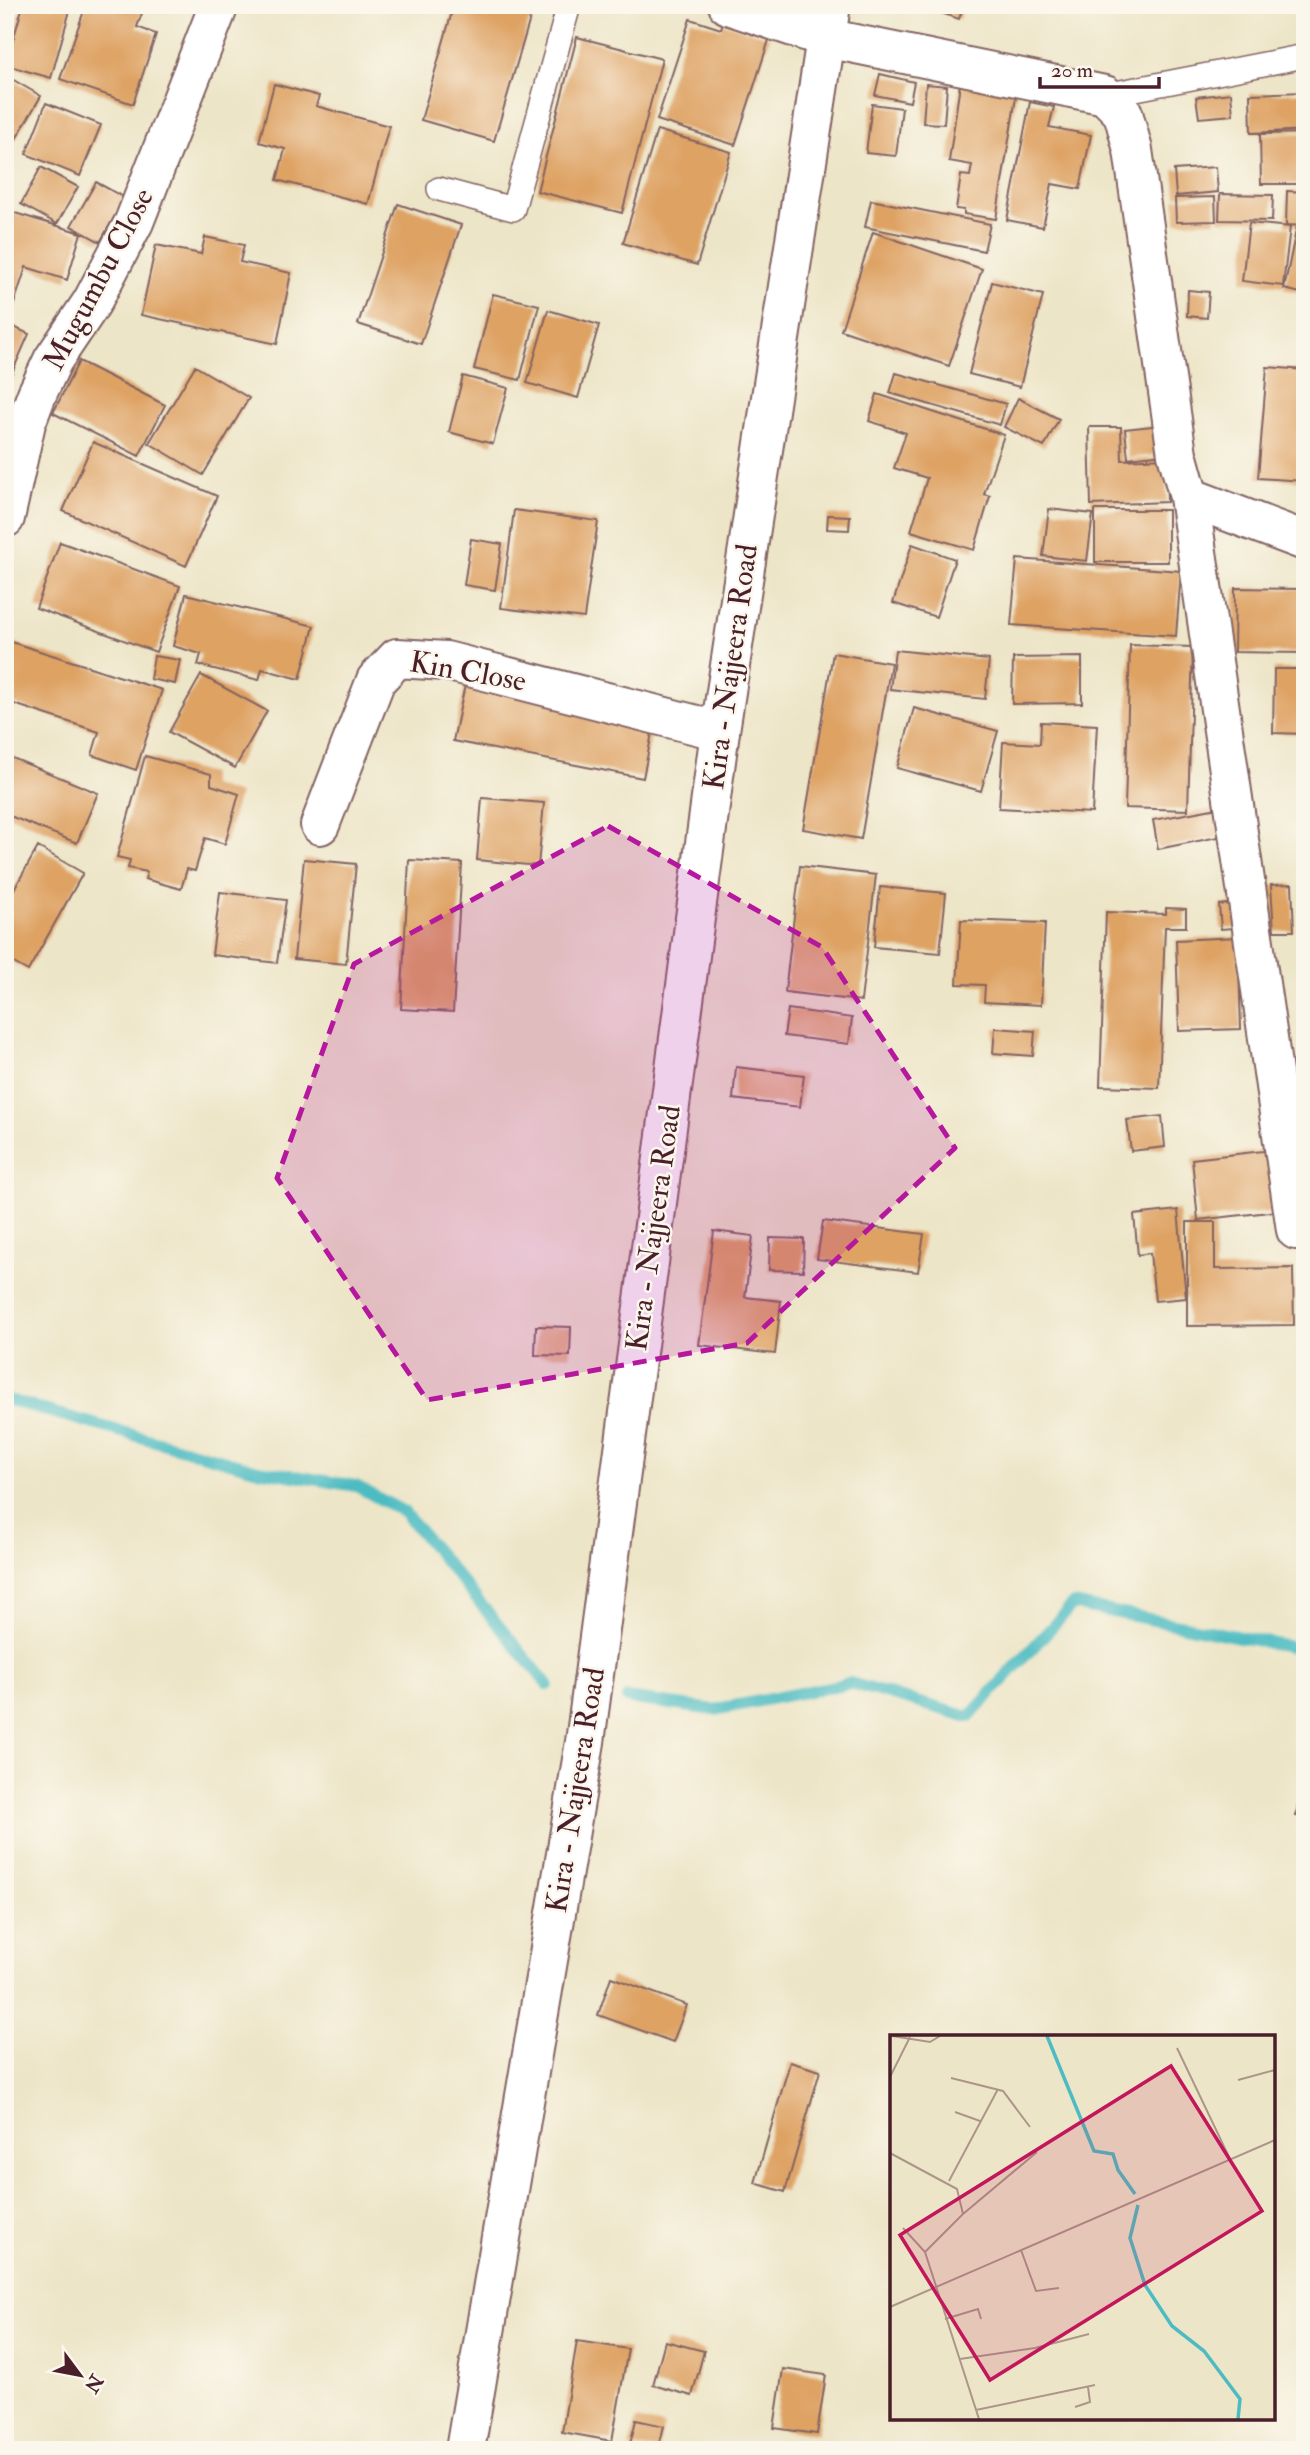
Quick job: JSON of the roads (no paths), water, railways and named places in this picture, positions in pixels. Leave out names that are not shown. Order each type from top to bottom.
[{"type":"street","name":"Mugumbu Close","points":[[5,518],[26,423],[37,394],[53,360],[92,302],[134,222],[219,5]]},
{"type":"street","points":[[728,5],[828,22],[1105,95],[1123,113],[1133,150],[1177,454],[1189,497],[1296,1230]]},
{"type":"street","name":"Kira - Najjeera Road","points":[[465,2450],[585,1742],[720,731],[828,22]]},
{"type":"street","points":[[1189,497],[1305,541]]},
{"type":"street","name":"Kin Close","points":[[320,825],[376,680],[397,658],[446,661],[720,731]]},
{"type":"lane","points":[[439,190],[513,209],[569,5]]},
{"type":"lane","points":[[1105,95],[1305,55]]},
{"type":"waterway","points":[[5,1399],[258,1470],[356,1486],[404,1512],[548,1685]]},
{"type":"waterway","points":[[627,1698],[714,1710],[850,1683],[969,1717],[1073,1604],[1305,1650]]}]
